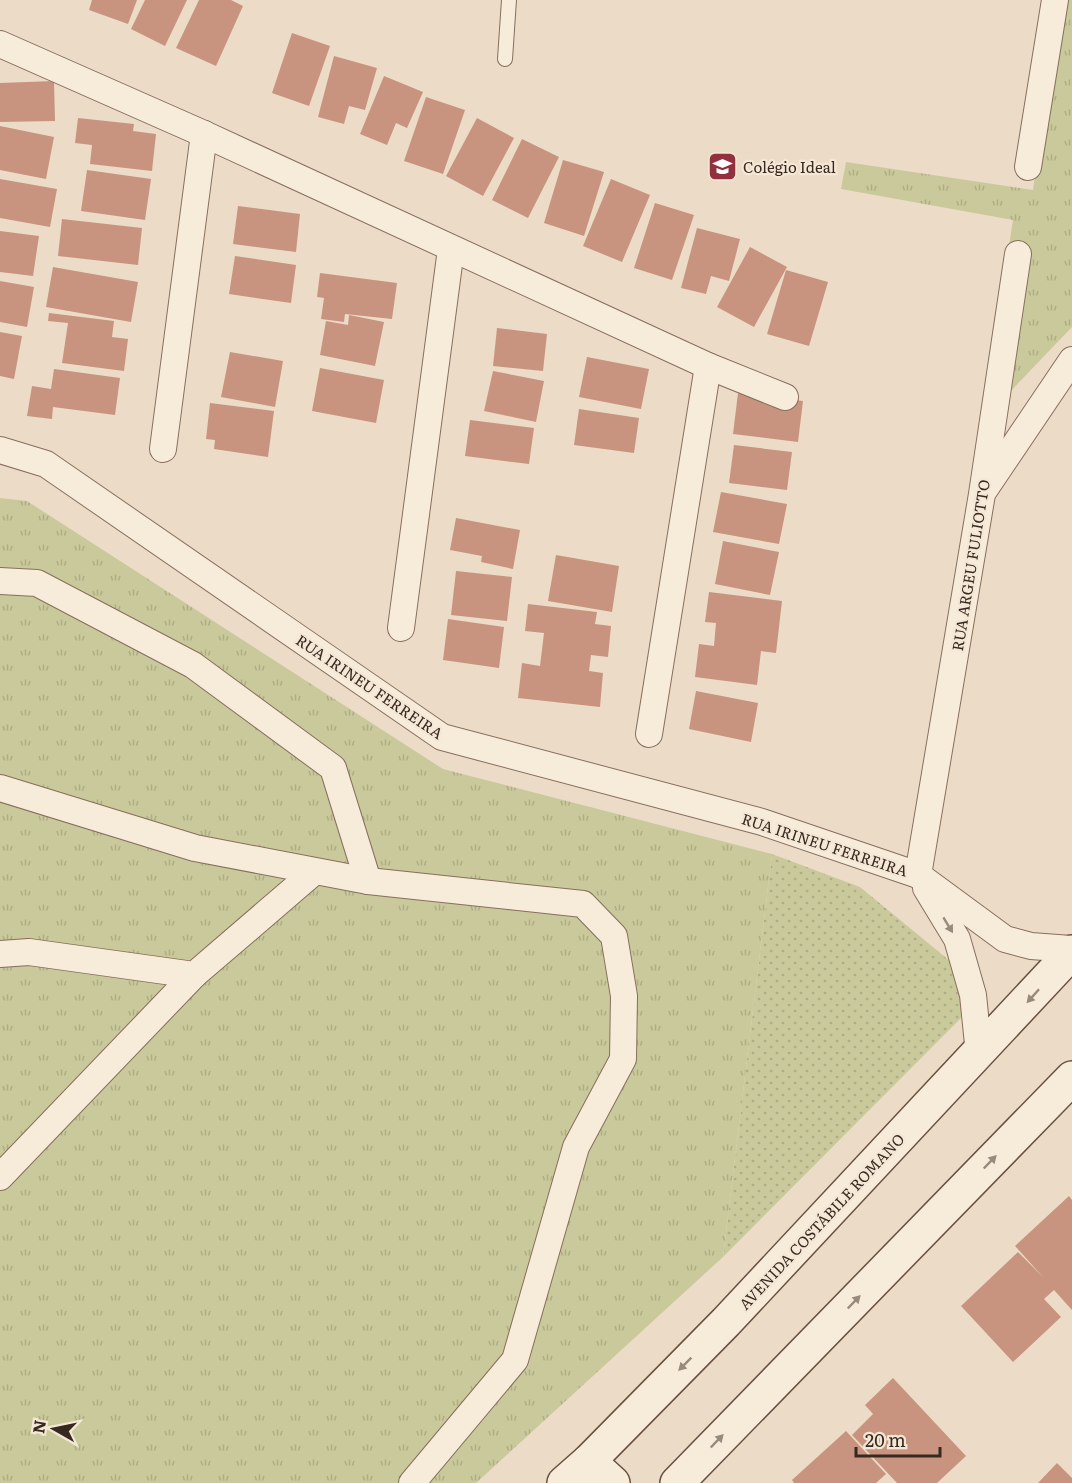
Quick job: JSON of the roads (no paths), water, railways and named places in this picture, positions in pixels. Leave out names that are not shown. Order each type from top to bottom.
[{"type":"main road","name":"AVENIDA COSTÁBILE ROMANO","points":[[564,1483],[589,1461],[726,1322],[979,1054],[1072,951]]},
{"type":"main road","points":[[677,1483],[1072,1078]]},
{"type":"main road","points":[[589,1461],[613,1483]]},
{"type":"street","points":[[1028,167],[1055,0]]},
{"type":"street","points":[[0,44],[204,134],[708,366],[785,397]]},
{"type":"street","points":[[163,449],[204,134]]},
{"type":"street","points":[[401,628],[451,249]]},
{"type":"street","name":"RUA ARGEU FULIOTTO","points":[[918,875],[982,494],[1018,254]]},
{"type":"street","points":[[982,494],[1072,360]]},
{"type":"street","points":[[649,734],[708,366]]},
{"type":"street","name":"RUA IRINEU FERREIRA","points":[[0,450],[46,464],[442,737],[762,822],[918,875],[1005,939],[1031,946],[1072,951]]},
{"type":"street","points":[[0,581],[37,583],[193,665],[333,768],[368,881]]},
{"type":"street","points":[[0,788],[195,848],[314,872],[368,881],[583,904],[614,936],[624,996],[623,1059],[576,1146],[515,1360],[412,1483]]},
{"type":"street","points":[[0,1177],[194,975],[314,872]]},
{"type":"street","name":"RUA IRINEU FERREIRA","points":[[918,875],[957,939],[973,995],[979,1054]]},
{"type":"street","points":[[0,954],[29,952],[194,975]]},
{"type":"lane","points":[[505,59],[509,0]]},
{"type":"place","name":"Colégio Ideal","points":[[722,166]]}]
